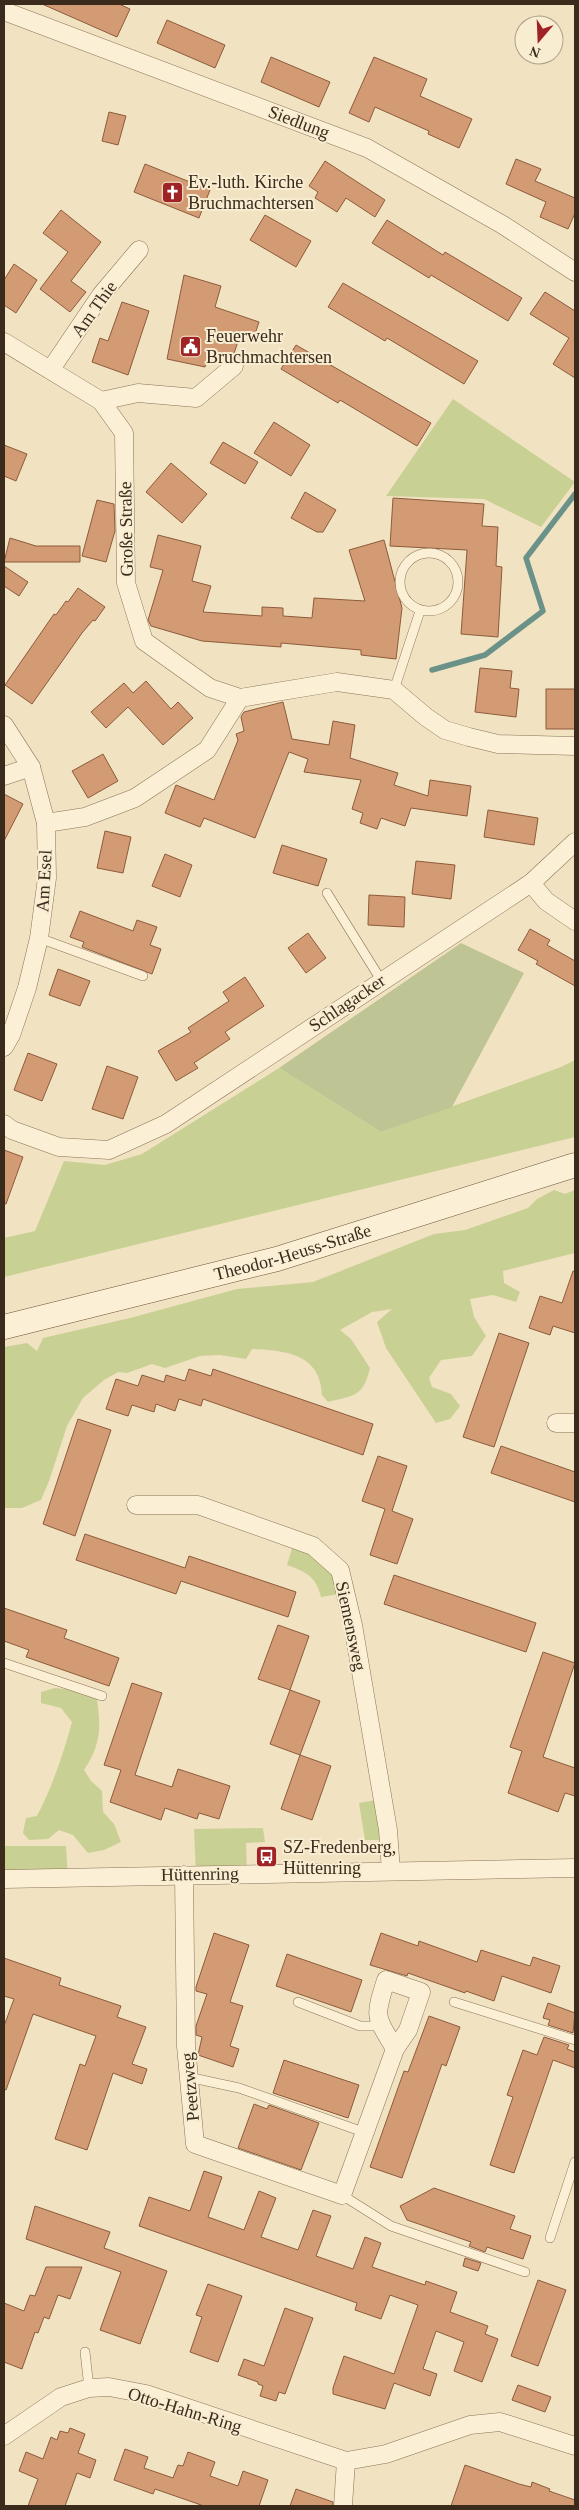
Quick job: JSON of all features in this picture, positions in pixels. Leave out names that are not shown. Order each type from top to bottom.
[{"type":"street","name":"Siedlung","points":[[4,10],[367,148],[503,225],[575,272]]},
{"type":"street","name":"Am Thie","points":[[51,369],[101,295],[139,250]]},
{"type":"street","name":"Große Straße","points":[[4,342],[101,401],[124,433],[126,583],[144,641],[210,688],[240,698],[337,682],[394,690]]},
{"type":"street","points":[[101,401],[138,393],[196,398],[234,366]]},
{"type":"street","points":[[394,690],[445,730],[498,744],[575,746]]},
{"type":"street","points":[[46,823],[85,817],[135,798],[207,750],[240,698]]},
{"type":"street","name":"Am Esel","points":[[4,725],[31,767],[46,823],[46,878],[39,938],[27,988],[11,1035],[4,1047]]},
{"type":"street","points":[[4,776],[31,767]]},
{"type":"street","name":"Schlagacker","points":[[4,1124],[12,1130],[59,1148],[109,1150],[166,1124],[381,980],[531,883],[575,842]]},
{"type":"street","points":[[531,883],[546,901],[575,920]]},
{"type":"street","name":"Theodor-Heuss-Straße","points":[[4,1327],[277,1259],[575,1165]]},
{"type":"street","points":[[556,1423],[575,1423]]},
{"type":"street","name":"Siemensweg","points":[[136,1505],[198,1505],[313,1546],[340,1570],[353,1625],[388,1830],[390,1871]]},
{"type":"street","name":"Hüttenring","points":[[4,1879],[575,1868]]},
{"type":"street","name":"Peetzweg","points":[[184,1875],[188,2077],[195,2144],[342,2195]]},
{"type":"street","points":[[342,2195],[395,2049],[408,2030],[421,1992],[386,1980],[376,2012],[381,2026],[395,2049]]},
{"type":"street","name":"Otto-Hahn-Ring","points":[[4,2436],[61,2397],[89,2388],[109,2387],[146,2394],[346,2461],[386,2454],[470,2425],[500,2422],[575,2446]]},
{"type":"street","points":[[342,2506],[346,2461]]},
{"type":"lane","points":[[424,553],[434,553],[443,557],[456,570],[458,589],[448,605],[439,610],[420,610],[405,599],[400,580],[407,563],[424,553]]},
{"type":"lane","points":[[394,690],[420,610]]},
{"type":"lane","points":[[327,893],[381,980]]},
{"type":"lane","name":"Am Esel","points":[[39,938],[143,976]]},
{"type":"lane","points":[[4,1663],[102,1696]]},
{"type":"lane","points":[[298,2002],[360,2026],[381,2026]]},
{"type":"lane","points":[[454,2002],[575,2040]]},
{"type":"lane","points":[[188,2077],[239,2088],[366,2133]]},
{"type":"lane","points":[[550,2238],[575,2162]]},
{"type":"lane","name":"Peetzweg","points":[[342,2195],[391,2226],[525,2272]]},
{"type":"lane","points":[[85,2352],[89,2388]]},
{"type":"green space","points":[[453,399],[575,482],[541,527],[484,499],[386,496]]},
{"type":"green space","points":[[461,943],[524,973],[452,1107],[381,1132],[279,1068]]},
{"type":"green space","points":[[575,1060],[575,1137],[4,1277],[4,1238],[35,1231],[64,1161],[105,1165],[142,1154],[279,1068],[381,1132],[561,1067]]},
{"type":"green space","points":[[554,1190],[565,1194],[575,1190],[575,1253],[503,1271],[504,1283],[520,1292],[516,1302],[493,1295],[470,1299],[474,1317],[486,1336],[472,1356],[441,1360],[429,1378],[432,1387],[451,1394],[460,1406],[450,1419],[436,1423],[386,1348],[377,1322],[392,1309],[372,1312],[340,1330],[351,1339],[370,1368],[364,1385],[361,1390],[351,1396],[328,1402],[322,1395],[320,1381],[315,1370],[308,1363],[299,1357],[277,1351],[252,1349],[246,1359],[220,1355],[200,1356],[165,1368],[152,1364],[127,1373],[118,1372],[104,1380],[83,1398],[67,1426],[41,1500],[22,1508],[4,1508],[4,1347],[27,1343],[37,1351],[43,1338],[130,1318],[237,1289],[313,1282],[434,1234],[465,1230],[528,1208],[537,1199]]},
{"type":"green space","points":[[295,1539],[313,1546],[345,1593],[321,1597],[313,1579],[300,1570],[287,1565]]},
{"type":"green space","points":[[55,1688],[76,1690],[97,1699],[99,1728],[97,1744],[84,1770],[91,1781],[102,1791],[103,1812],[114,1824],[121,1842],[104,1850],[88,1853],[73,1835],[59,1830],[48,1839],[29,1840],[23,1833],[26,1818],[37,1816],[48,1793],[72,1722],[61,1708],[41,1703],[41,1692]]},
{"type":"green space","points":[[382,1799],[389,1840],[365,1840],[359,1803]]},
{"type":"green space","points":[[263,1828],[265,1842],[246,1843],[247,1873],[196,1875],[194,1829]]},
{"type":"green space","points":[[4,1846],[66,1846],[68,1878],[4,1879]]},
{"type":"building","points":[[42,4],[119,4],[130,9],[117,37]]},
{"type":"building","points":[[167,20],[225,45],[215,68],[157,43]]},
{"type":"building","points":[[271,57],[330,82],[319,107],[261,82]]},
{"type":"building","points":[[374,57],[427,79],[420,96],[472,119],[459,148],[428,134],[429,131],[375,107],[369,122],[349,113]]},
{"type":"building","points":[[109,112],[126,116],[118,145],[102,141]]},
{"type":"building","points":[[516,159],[541,169],[535,181],[575,198],[575,213],[568,229],[540,217],[546,202],[506,184]]},
{"type":"building","points":[[325,161],[385,200],[375,217],[346,198],[337,212],[315,198],[318,192],[309,186]]},
{"type":"building","points":[[145,164],[210,190],[199,218],[134,192]]},
{"type":"building","points":[[61,210],[101,242],[71,281],[86,292],[70,312],[40,289],[68,252],[43,233]]},
{"type":"building","points":[[265,215],[311,241],[296,267],[250,240]]},
{"type":"building","points":[[387,220],[443,255],[445,252],[522,298],[508,321],[431,275],[429,278],[372,243]]},
{"type":"building","points":[[14,264],[37,280],[16,313],[4,305],[4,280]]},
{"type":"building","points":[[184,275],[221,286],[215,307],[259,322],[254,337],[241,333],[233,356],[209,350],[205,367],[167,359]]},
{"type":"building","points":[[343,283],[478,361],[464,384],[387,338],[385,341],[328,307]]},
{"type":"building","points":[[545,292],[575,311],[575,378],[553,364],[569,338],[530,314]]},
{"type":"building","points":[[122,302],[149,311],[128,375],[92,362],[100,338],[108,341]]},
{"type":"building","points":[[296,345],[431,423],[417,446],[340,400],[338,403],[281,369]]},
{"type":"building","points":[[274,422],[310,445],[291,476],[254,453]]},
{"type":"building","points":[[223,442],[258,462],[245,484],[210,463]]},
{"type":"building","points":[[4,445],[27,454],[16,481],[4,476]]},
{"type":"building","points":[[171,463],[207,494],[182,523],[146,492]]},
{"type":"building","points":[[305,492],[336,510],[323,532],[317,532],[291,518]]},
{"type":"building","points":[[393,498],[484,504],[482,526],[498,527],[496,566],[502,567],[498,637],[461,634],[467,550],[390,546]]},
{"type":"building","points":[[97,500],[114,504],[115,531],[106,562],[82,556]]},
{"type":"building","points":[[158,535],[201,546],[192,581],[211,586],[203,612],[262,616],[262,607],[283,608],[283,616],[312,618],[314,598],[365,601],[349,550],[384,540],[402,608],[396,659],[361,655],[361,650],[281,643],[281,647],[202,641],[151,626],[148,620],[163,570],[150,567]]},
{"type":"building","points":[[10,538],[36,546],[80,546],[80,562],[4,562]]},
{"type":"building","points":[[4,566],[28,582],[19,596],[4,586]]},
{"type":"building","points":[[78,588],[105,607],[95,621],[93,620],[82,633],[32,704],[5,685],[54,614],[56,615],[66,601],[68,602]]},
{"type":"building","points":[[480,668],[512,671],[510,688],[519,689],[516,717],[475,712]]},
{"type":"building","points":[[146,681],[171,709],[178,702],[193,718],[163,745],[128,707],[106,728],[91,712],[124,683],[133,693]]},
{"type":"building","points":[[546,689],[575,689],[575,729],[546,729]]},
{"type":"building","points":[[283,702],[292,739],[329,745],[333,721],[355,725],[350,758],[398,773],[394,785],[428,796],[430,780],[471,786],[467,816],[411,808],[405,826],[381,818],[377,829],[360,823],[363,813],[352,809],[361,780],[304,772],[308,759],[289,752],[255,838],[204,818],[200,827],[165,813],[176,785],[214,800],[238,740],[236,734],[244,731],[241,717],[244,712]]},
{"type":"building","points":[[103,754],[118,781],[88,798],[72,771]]},
{"type":"building","points":[[4,794],[23,804],[4,841]]},
{"type":"building","points":[[488,810],[538,818],[534,845],[484,837]]},
{"type":"building","points":[[105,831],[131,837],[123,873],[97,868]]},
{"type":"building","points":[[282,845],[327,859],[318,886],[273,873]]},
{"type":"building","points":[[165,854],[192,865],[180,897],[152,886]]},
{"type":"building","points":[[416,861],[455,865],[451,899],[412,894]]},
{"type":"building","points":[[369,895],[405,897],[404,927],[368,925]]},
{"type":"building","points":[[80,911],[133,931],[137,920],[157,927],[150,945],[161,949],[152,974],[82,947],[84,942],[70,937]]},
{"type":"building","points":[[530,929],[550,940],[547,945],[575,961],[575,986],[536,964],[538,961],[518,950]]},
{"type":"building","points":[[308,933],[326,958],[306,973],[288,948]]},
{"type":"building","points":[[58,969],[90,981],[80,1006],[49,995]]},
{"type":"building","points":[[245,977],[264,1006],[225,1032],[230,1039],[194,1063],[198,1068],[176,1081],[158,1051],[191,1032],[188,1028],[229,1001],[223,992]]},
{"type":"building","points":[[28,1053],[57,1064],[42,1101],[14,1090]]},
{"type":"building","points":[[107,1066],[138,1077],[123,1119],[92,1109]]},
{"type":"building","points":[[4,1150],[23,1157],[6,1204],[4,1204]]},
{"type":"building","points":[[573,1271],[575,1271],[575,1333],[553,1326],[550,1335],[529,1328],[540,1296],[562,1303]]},
{"type":"building","points":[[499,1333],[529,1343],[494,1447],[463,1437]]},
{"type":"building","points":[[189,1369],[211,1376],[213,1369],[373,1424],[363,1455],[203,1399],[201,1406],[179,1399],[175,1411],[156,1404],[154,1412],[132,1405],[128,1416],[106,1409],[116,1379],[138,1386],[142,1375],[164,1382],[166,1375],[185,1381]]},
{"type":"building","points":[[78,1419],[111,1430],[75,1536],[43,1524]]},
{"type":"building","points":[[501,1446],[575,1472],[575,1502],[491,1473]]},
{"type":"building","points":[[378,1456],[407,1466],[392,1511],[413,1519],[397,1564],[370,1555],[385,1509],[362,1501]]},
{"type":"building","points":[[85,1534],[185,1568],[189,1556],[296,1592],[288,1617],[181,1581],[176,1594],[76,1560]]},
{"type":"building","points":[[394,1575],[536,1623],[526,1652],[384,1604]]},
{"type":"building","points":[[4,1608],[67,1630],[64,1638],[119,1658],[109,1686],[26,1657],[29,1650],[4,1641]]},
{"type":"building","points":[[278,1625],[309,1636],[290,1690],[258,1679]]},
{"type":"building","points":[[543,1652],[575,1663],[543,1757],[575,1768],[575,1796],[565,1793],[558,1812],[508,1793],[522,1751],[510,1747]]},
{"type":"building","points":[[132,1683],[162,1693],[135,1775],[172,1787],[178,1769],[230,1786],[219,1819],[199,1813],[197,1819],[165,1808],[161,1820],[110,1802],[121,1770],[104,1765]]},
{"type":"building","points":[[290,1690],[320,1701],[300,1755],[270,1744]]},
{"type":"building","points":[[300,1755],[331,1766],[312,1820],[281,1809]]},
{"type":"building","points":[[214,1933],[249,1945],[230,2002],[243,2006],[230,2046],[239,2049],[233,2067],[198,2055],[202,2037],[196,2035],[196,2026],[207,1994],[196,1991],[196,1987]]},
{"type":"building","points":[[381,1933],[418,1946],[419,1941],[477,1962],[481,1950],[530,1966],[533,1957],[560,1966],[551,1993],[502,1976],[494,2001],[408,1973],[407,1976],[370,1965]]},
{"type":"building","points":[[287,1954],[362,1980],[351,2012],[276,1986]]},
{"type":"building","points":[[4,1958],[61,1978],[59,1985],[121,2006],[117,2017],[146,2027],[132,2064],[147,2069],[142,2084],[113,2073],[87,2150],[55,2139],[80,2064],[85,2066],[96,2036],[33,2014],[6,2090],[4,2089],[4,2026],[14,1999],[4,1996]]},
{"type":"building","points":[[548,2003],[575,2013],[573,2033],[548,2025],[550,2020],[543,2018]]},
{"type":"building","points":[[429,2016],[460,2027],[446,2066],[442,2064],[402,2178],[370,2167],[404,2071],[408,2072]]},
{"type":"building","points":[[544,2037],[569,2045],[567,2049],[575,2052],[575,2068],[553,2060],[514,2173],[490,2165],[513,2097],[507,2095],[523,2050],[537,2055]]},
{"type":"building","points":[[284,2060],[359,2085],[348,2118],[273,2093]]},
{"type":"building","points":[[254,2104],[267,2109],[269,2105],[319,2123],[301,2170],[238,2148]]},
{"type":"building","points":[[204,2171],[222,2177],[208,2217],[244,2230],[259,2191],[276,2198],[261,2237],[298,2250],[313,2210],[331,2216],[316,2256],[353,2269],[365,2237],[381,2243],[372,2267],[425,2285],[426,2281],[457,2292],[450,2312],[488,2326],[485,2334],[498,2339],[482,2382],[454,2371],[464,2342],[436,2331],[423,2369],[437,2374],[430,2396],[394,2383],[385,2409],[333,2394],[333,2388],[344,2356],[394,2374],[418,2305],[390,2295],[381,2319],[355,2310],[357,2303],[139,2226],[149,2197],[190,2211]]},
{"type":"building","points":[[434,2188],[515,2216],[510,2229],[531,2236],[523,2259],[487,2247],[485,2252],[469,2246],[471,2242],[407,2220],[400,2206]]},
{"type":"building","points":[[35,2206],[110,2232],[104,2248],[167,2271],[140,2344],[100,2330],[121,2272],[26,2239]]},
{"type":"building","points":[[465,2258],[481,2263],[478,2271],[463,2266]]},
{"type":"building","points":[[46,2267],[82,2267],[70,2299],[58,2295],[49,2319],[44,2317],[38,2333],[35,2332],[22,2369],[4,2362],[4,2303],[24,2311],[30,2295],[35,2296]]},
{"type":"building","points":[[538,2280],[566,2290],[538,2366],[511,2356]]},
{"type":"building","points":[[208,2284],[242,2296],[218,2362],[190,2352],[202,2317],[196,2315]]},
{"type":"building","points":[[285,2308],[313,2318],[285,2394],[279,2392],[276,2401],[260,2396],[263,2386],[258,2384],[258,2382],[238,2375],[244,2359],[264,2366]]},
{"type":"building","points":[[518,2385],[551,2397],[545,2412],[512,2400]]},
{"type":"building","points":[[70,2428],[85,2434],[78,2453],[96,2460],[90,2478],[77,2473],[65,2506],[28,2506],[38,2479],[19,2471],[26,2452],[43,2459],[51,2437],[57,2440],[60,2431],[68,2433]]},
{"type":"building","points":[[125,2449],[148,2457],[144,2468],[173,2478],[178,2465],[183,2466],[188,2452],[215,2462],[210,2476],[238,2486],[243,2471],[268,2480],[259,2506],[204,2506],[155,2489],[153,2494],[114,2480]]},
{"type":"building","points":[[465,2465],[519,2484],[531,2487],[532,2482],[550,2489],[549,2491],[575,2500],[575,2506],[451,2506]]},
{"type":"building","points":[[296,2489],[333,2502],[333,2506],[290,2506]]},
{"type":"waterway","points":[[432,670],[485,655],[543,611],[526,558],[575,494]]},
{"type":"place","name":"Ev.-luth. Kirche Bruchmachtersen","points":[[172,192]]},
{"type":"place","name":"Feuerwehr Bruchmachtersen","points":[[190,346]]},
{"type":"place","name":"SZ-Fredenberg, Hüttenring","points":[[267,1857]]}]
